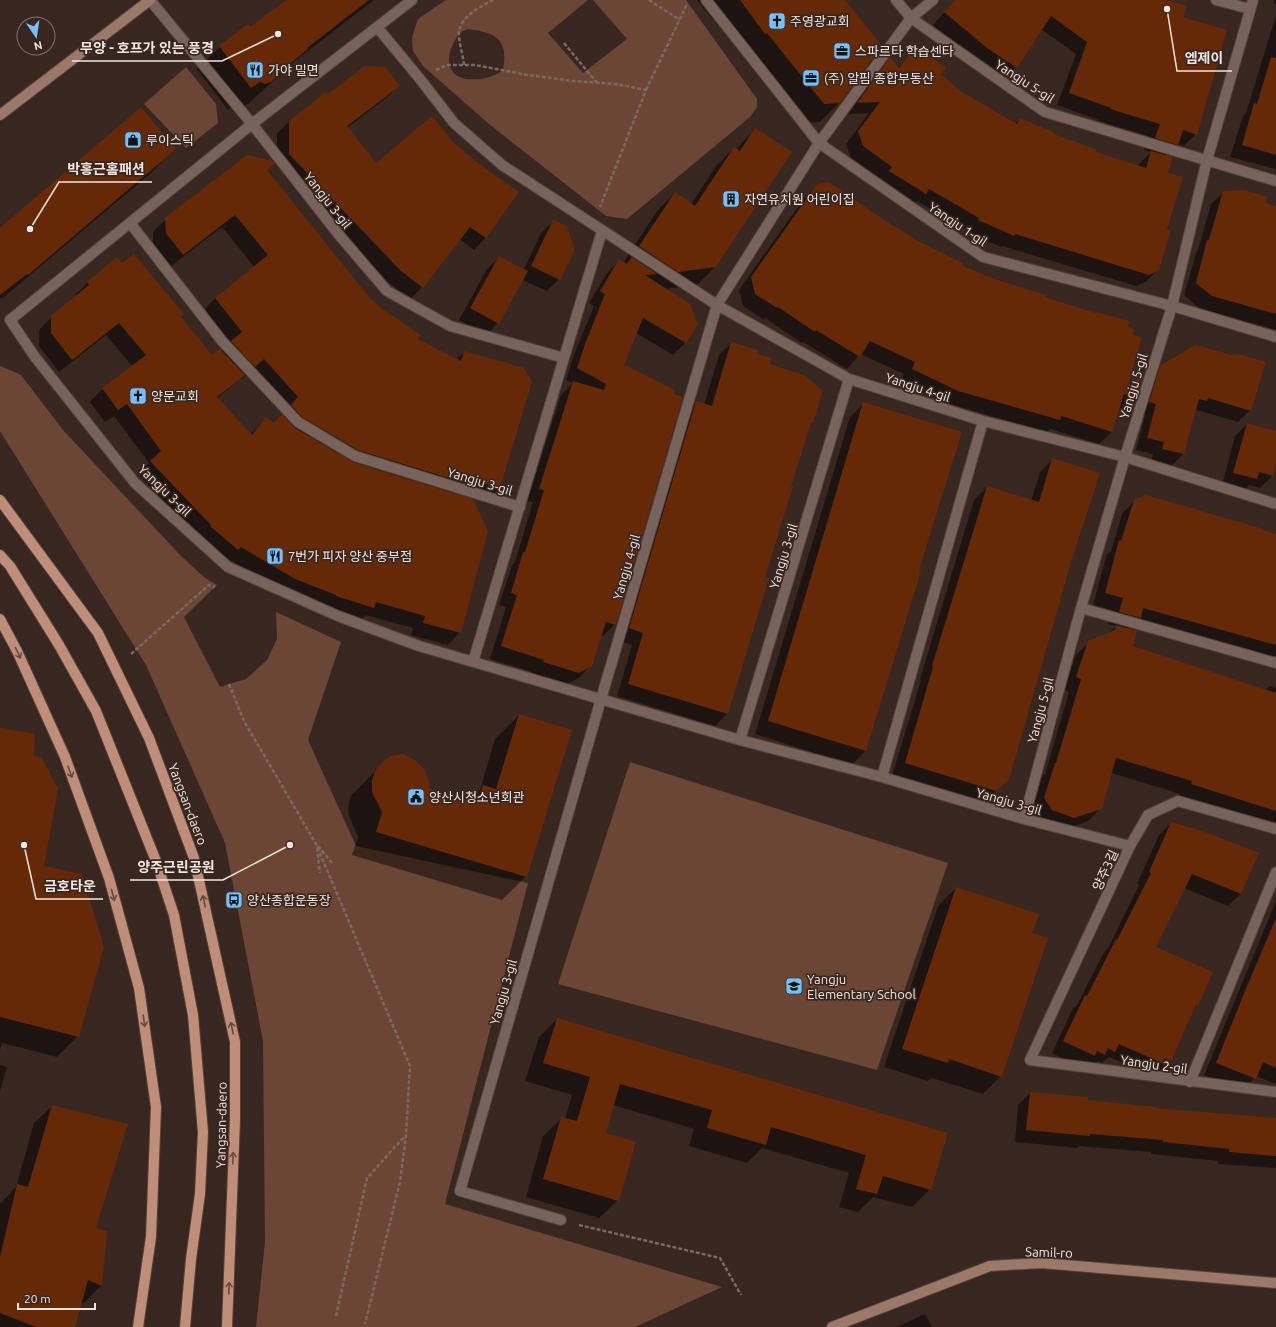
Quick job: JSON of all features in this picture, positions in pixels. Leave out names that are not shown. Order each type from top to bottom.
[{"type":"main road","points":[[0,115],[150,0]]},
{"type":"main road","name":"Yangsan-daero","points":[[0,500],[98,633],[149,738],[194,858],[235,1042],[235,1119],[227,1327]]},
{"type":"main road","name":"Yangsan-daero","points":[[0,555],[10,566],[59,645],[96,711],[156,861],[174,915],[193,1015],[203,1132],[200,1194],[191,1259],[185,1327]]},
{"type":"main road","points":[[0,619],[17,651],[64,757],[109,878],[139,988],[156,1108],[151,1237],[138,1327]]},
{"type":"main road","name":"Samil-ro","points":[[832,1327],[990,1266],[1041,1263],[1276,1283]]},
{"type":"street","points":[[150,0],[252,124]]},
{"type":"street","name":"Yangju 3-gil","points":[[412,0],[252,124],[10,320],[35,357],[135,483],[228,567],[338,616],[419,646],[740,740],[882,778],[1024,819],[1130,846]]},
{"type":"street","name":"Yangju 1-gil","points":[[706,0],[819,143],[983,257],[1172,306],[1276,337]]},
{"type":"street","name":"Yangju 5-gil","points":[[896,0],[911,18],[1045,112],[1276,180]]},
{"type":"street","name":"Yangju 4-gil","points":[[601,699],[717,305],[819,143],[911,18],[934,0]]},
{"type":"street","points":[[1216,0],[1252,4]]},
{"type":"street","name":"Yangju 5-gil","points":[[1024,819],[1081,608],[1125,457],[1172,306],[1207,160],[1252,4]]},
{"type":"street","points":[[377,27],[420,79],[454,124],[502,165],[717,305]]},
{"type":"street","name":"Yangju 3-gil","points":[[252,124],[339,235],[387,291],[450,326],[564,358]]},
{"type":"street","name":"Yangju 3-gil","points":[[130,223],[222,341],[298,422],[355,456],[520,507]]},
{"type":"street","name":"Yangju 3-gil","points":[[473,662],[564,358],[598,228]]},
{"type":"street","name":"Yangju 4-gil","points":[[717,305],[850,379],[983,421],[1125,457]]},
{"type":"street","name":"Yangju 3-gil","points":[[740,740],[850,379]]},
{"type":"street","points":[[882,778],[983,421]]},
{"type":"street","points":[[1125,457],[1276,504]]},
{"type":"street","points":[[1081,608],[1276,663]]},
{"type":"street","name":"Yangju 3-gil","points":[[561,1220],[460,1191],[601,699]]},
{"type":"street","name":"양주3길","points":[[1030,1060],[1130,846],[1148,815],[1178,801],[1276,829]]},
{"type":"street","points":[[1190,1082],[1276,872]]},
{"type":"street","name":"Yangju 2-gil","points":[[1030,1060],[1276,1092]]},
{"type":"path","points":[[464,64],[459,33],[462,22],[476,10],[493,0]]},
{"type":"path","points":[[649,0],[680,20]]},
{"type":"path","points":[[598,228],[646,90],[689,0]]},
{"type":"path","points":[[564,43],[597,83]]},
{"type":"path","points":[[420,79],[447,65],[464,64],[528,75],[574,81],[616,84],[646,90]]},
{"type":"path","points":[[131,654],[209,585],[216,587]]},
{"type":"path","points":[[229,684],[244,721],[316,844],[410,1066],[406,1135],[400,1182],[365,1324]]},
{"type":"path","points":[[316,844],[333,864]]},
{"type":"path","points":[[316,844],[320,873]]},
{"type":"path","points":[[336,1316],[367,1178],[406,1135]]},
{"type":"path","points":[[561,1220],[720,1258],[741,1295]]},
{"type":"shaded area","points":[[446,0],[588,0],[548,33],[583,73],[627,39],[593,0],[686,0],[757,99],[757,107],[750,117],[627,219],[606,216],[489,124],[423,66],[413,51],[412,38],[418,19]],"holes":[[[467,29],[477,30],[492,35],[502,44],[504,51],[503,70],[486,78],[471,79],[458,76],[450,67],[449,59],[452,45],[459,33]]]},
{"type":"shaded area","points":[[186,67],[216,104],[218,123],[186,148],[144,104]]},
{"type":"shaded area","points":[[0,366],[21,375],[63,430],[180,555],[205,578],[217,585],[184,617],[220,687],[246,679],[267,660],[277,639],[276,612],[341,642],[308,740],[356,846],[528,883],[445,1204],[722,1287],[635,1327],[256,1327],[265,1242],[263,1041],[225,843],[146,665],[0,431]]},
{"type":"shaded area","points":[[630,762],[948,863],[877,1070],[558,984]]},
{"type":"building","points":[[286,0],[369,0],[307,48],[308,49],[271,82],[265,84],[260,82],[251,88],[219,46],[248,24],[250,27]]},
{"type":"building","points":[[740,0],[845,0],[882,46],[840,103],[824,104],[767,33],[765,34]]},
{"type":"building","points":[[955,0],[1167,0],[1187,6],[1183,17],[1227,30],[1197,135],[1183,130],[1178,145],[1155,138],[1160,124],[1110,109],[1111,108],[1069,93],[1087,42],[1051,16],[1017,68],[987,48],[944,12]]},
{"type":"building","points":[[924,52],[946,68],[941,74],[959,90],[1017,124],[1020,118],[1055,133],[1054,134],[1097,150],[1096,152],[1146,168],[1151,151],[1173,157],[1168,173],[1183,177],[1167,229],[1171,230],[1159,270],[1149,275],[1015,234],[1014,236],[978,220],[979,218],[929,189],[926,194],[889,171],[892,167],[863,146],[858,131],[880,102],[857,103],[890,57],[899,68],[910,54]]},
{"type":"building","points":[[1271,57],[1276,58],[1276,155],[1242,145],[1254,103],[1257,104]]},
{"type":"building","points":[[365,66],[385,67],[400,86],[347,126],[376,163],[432,116],[453,142],[478,163],[519,192],[486,238],[470,227],[423,288],[400,270],[289,154],[289,121],[326,92],[328,94]]},
{"type":"building","points":[[141,107],[176,149],[28,275],[27,274],[0,295],[0,228]]},
{"type":"building","name":"자연유치원 어린이집","points":[[755,128],[792,152],[716,267],[678,272],[639,246],[675,192],[695,206],[734,147],[740,151]]},
{"type":"building","points":[[247,155],[273,161],[275,163],[267,170],[369,297],[381,308],[421,335],[418,339],[461,361],[464,351],[524,368],[532,382],[500,488],[462,476],[465,483],[358,450],[302,417],[291,405],[298,397],[264,359],[255,367],[231,341],[242,332],[215,298],[268,255],[235,215],[183,255],[166,233],[165,218]]},
{"type":"building","points":[[829,182],[884,220],[920,242],[964,264],[963,266],[992,278],[1046,295],[1045,297],[1095,313],[1096,312],[1129,321],[1128,327],[1134,329],[1133,335],[1142,337],[1128,385],[1143,376],[1137,398],[1124,394],[1112,432],[1061,416],[1060,420],[958,391],[912,369],[915,362],[870,341],[860,357],[816,330],[815,332],[778,307],[777,308],[755,294],[751,277],[817,184]]},
{"type":"building","points":[[1244,190],[1267,197],[1266,203],[1276,206],[1276,314],[1212,296],[1196,283],[1207,240],[1209,240],[1223,191]]},
{"type":"building","points":[[553,220],[567,226],[575,250],[560,280],[531,266]]},
{"type":"building","points":[[134,254],[184,314],[181,317],[212,355],[220,349],[245,375],[217,397],[252,435],[266,417],[274,423],[282,414],[295,428],[353,462],[473,499],[488,531],[461,633],[423,623],[425,616],[376,602],[374,608],[336,596],[295,579],[241,547],[238,550],[210,526],[211,525],[150,461],[161,451],[127,404],[118,410],[102,388],[146,355],[119,323],[72,360],[51,333],[51,316],[89,285],[87,282],[117,257],[122,263]]},
{"type":"building","points":[[499,256],[528,271],[499,324],[470,308]]},
{"type":"building","points":[[632,257],[657,274],[645,275],[690,304],[698,324],[686,343],[643,318],[624,365],[675,390],[674,394],[683,397],[616,625],[606,622],[592,666],[579,673],[543,662],[544,660],[501,646],[517,595],[511,593],[544,490],[539,489],[573,381],[604,390],[606,384],[577,368],[605,294],[600,291],[619,259],[627,264]]},
{"type":"building","points":[[731,342],[758,350],[757,354],[772,358],[770,364],[804,375],[823,391],[813,423],[811,423],[791,487],[793,487],[765,577],[769,578],[728,714],[628,684],[643,633],[629,628],[696,401],[712,406]]},
{"type":"building","points":[[1195,345],[1232,355],[1238,354],[1266,362],[1251,411],[1208,398],[1207,401],[1199,399],[1184,454],[1162,449],[1164,442],[1147,438],[1156,404],[1149,402],[1160,366]]},
{"type":"building","points":[[863,402],[962,432],[919,570],[921,571],[866,751],[768,721]]},
{"type":"building","points":[[1247,423],[1276,431],[1276,464],[1273,476],[1259,472],[1257,479],[1233,473]]},
{"type":"building","points":[[1052,458],[1100,473],[1072,559],[1009,780],[996,791],[905,763],[933,667],[932,666],[987,486],[1039,502]]},
{"type":"building","points":[[1146,495],[1276,534],[1276,645],[1143,608],[1141,618],[1119,612],[1123,598],[1105,593],[1119,540],[1121,541],[1134,500]]},
{"type":"building","points":[[1116,625],[1137,631],[1133,646],[1276,693],[1276,811],[1191,784],[1192,781],[1116,758],[1102,809],[1074,818],[1052,810],[1044,798],[1081,679],[1076,677],[1088,641],[1115,630]]},
{"type":"building","name":"양산시청소년회관","points":[[519,714],[572,730],[527,877],[376,832],[382,812],[372,792],[372,781],[375,771],[383,762],[391,756],[404,754],[416,761],[424,769],[428,777],[430,789],[478,803],[483,785],[496,789]]},
{"type":"building","points":[[0,728],[35,734],[34,756],[42,758],[58,788],[44,866],[82,874],[104,947],[79,1037],[0,1017]]},
{"type":"building","points":[[1171,822],[1208,833],[1259,853],[1241,894],[1192,874],[1156,947],[1213,972],[1198,1006],[1196,1005],[1171,1061],[1164,1058],[1162,1063],[1119,1044],[1115,1052],[1108,1048],[1105,1055],[1097,1051],[1095,1056],[1063,1041],[1085,995],[1087,996],[1151,873],[1149,872]]},
{"type":"building","points":[[956,887],[1039,914],[1032,933],[1048,938],[1002,1077],[949,1059],[948,1063],[902,1049]]},
{"type":"building","points":[[1276,918],[1276,1068],[1263,1062],[1256,1079],[1216,1063]]},
{"type":"building","points":[[557,1018],[948,1133],[931,1190],[883,1176],[877,1194],[856,1189],[866,1155],[771,1127],[766,1145],[707,1128],[712,1110],[620,1084],[606,1133],[636,1142],[619,1201],[543,1179],[561,1117],[577,1121],[590,1077],[543,1063]]},
{"type":"building","points":[[1030,1092],[1088,1097],[1088,1100],[1155,1108],[1276,1118],[1276,1156],[1229,1152],[1230,1149],[1163,1142],[1163,1140],[1090,1134],[1090,1136],[1026,1130]]},
{"type":"building","points":[[52,1105],[128,1124],[96,1228],[107,1231],[102,1286],[88,1280],[75,1327],[36,1327],[0,1313],[0,1257],[17,1184],[28,1187]]},
{"type":"place","name":"엠제이","points":[[1167,9]]},
{"type":"place","name":"주영광교회","points":[[777,21]]},
{"type":"place","name":"무양 - 호프가 있는 풍경","points":[[278,34]]},
{"type":"place","name":"스파르타 학습센타","points":[[842,51]]},
{"type":"place","name":"가야 밀면","points":[[255,70]]},
{"type":"place","name":"(주) 알핌 종합부동산","points":[[811,78]]},
{"type":"place","name":"루이스틱","points":[[133,140]]},
{"type":"place","name":"자연유치원 어린이집","points":[[731,199]]},
{"type":"place","name":"박홍근홈패션","points":[[30,229]]},
{"type":"place","name":"양문교회","points":[[138,396]]},
{"type":"place","name":"7번가 피자 양산 중부점","points":[[275,556]]},
{"type":"place","name":"양산시청소년회관","points":[[416,797]]},
{"type":"place","name":"금호타운","points":[[24,845]]},
{"type":"place","name":"양주근린공원","points":[[290,845]]},
{"type":"place","name":"양산종합운동장","points":[[234,900]]},
{"type":"place","name":"Yangju Elementary School","points":[[794,986]]}]
